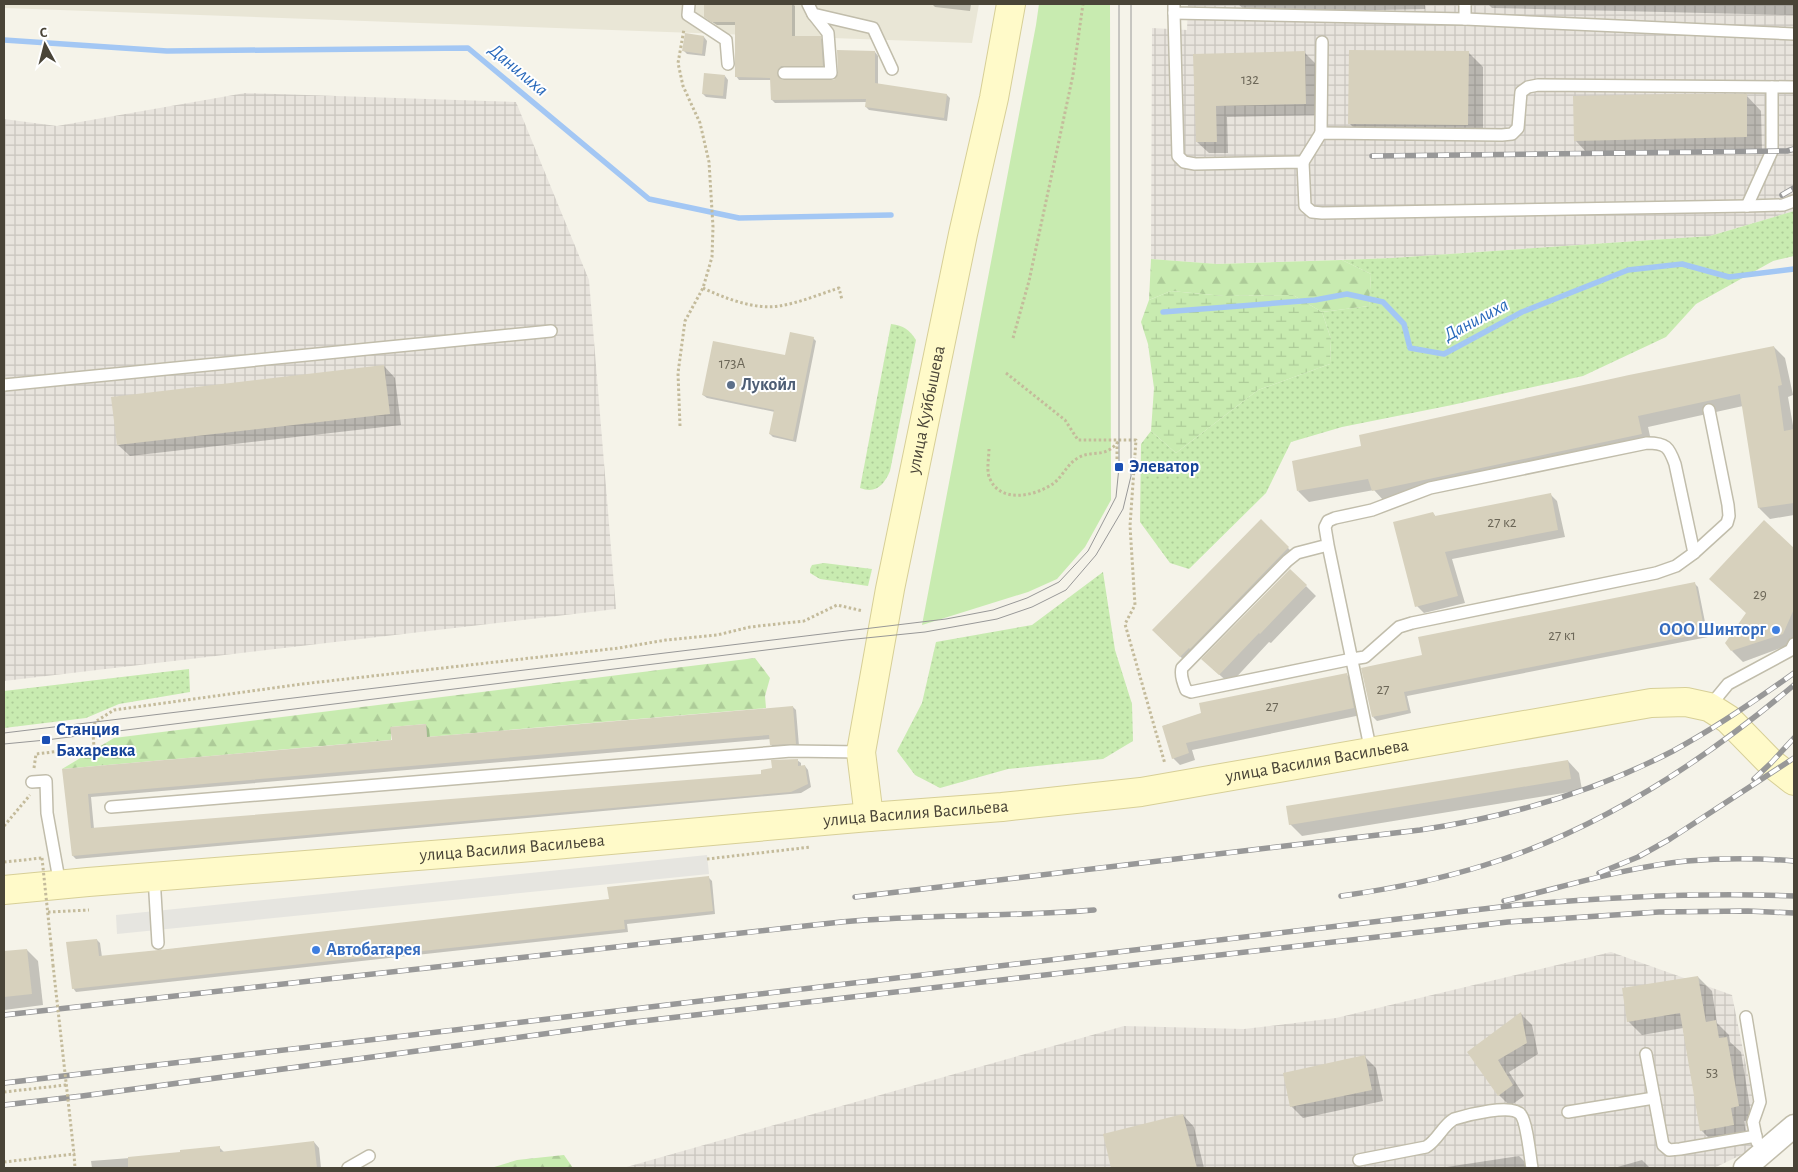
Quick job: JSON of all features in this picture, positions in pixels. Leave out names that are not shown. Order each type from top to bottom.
[{"type":"main road","name":"улица Куйбышева","points":[[869,817],[861,752],[885,616],[963,234],[994,98],[1011,4]]},
{"type":"main road","name":"улица Василия Васильева","points":[[4,890],[1002,807],[1141,792],[1651,704],[1686,702],[1709,707],[1728,719],[1771,763],[1794,782]]},
{"type":"street","points":[[1753,1154],[1791,1135]]},
{"type":"lane","points":[[1465,4],[1465,19]]},
{"type":"lane","points":[[1302,162],[1195,164],[1184,162],[1178,156],[1176,147],[1174,8],[1794,34]]},
{"type":"lane","points":[[689,9],[726,40],[728,64]]},
{"type":"lane","points":[[810,9],[873,28],[892,69]]},
{"type":"lane","points":[[784,73],[832,73],[828,33],[810,9]]},
{"type":"lane","points":[[1322,42],[1321,133],[1302,162],[1305,206],[1312,212],[1747,206],[1783,205],[1794,202]]},
{"type":"lane","points":[[1321,133],[1512,134],[1518,128],[1521,92],[1528,86],[1538,85],[1794,87]]},
{"type":"lane","points":[[1747,206],[1772,151],[1772,87]]},
{"type":"lane","points":[[4,385],[551,331]]},
{"type":"lane","points":[[1328,545],[1298,553],[1287,561],[1185,664],[1181,671],[1186,690],[1191,692],[1352,660],[1365,656],[1394,631],[1406,625],[1656,573],[1676,566],[1694,554],[1727,523],[1729,516],[1709,410]]},
{"type":"lane","points":[[1371,752],[1328,545],[1325,527],[1328,521],[1372,510],[1430,488],[1638,445],[1660,443],[1670,450],[1675,464],[1694,554]]},
{"type":"lane","points":[[1709,707],[1728,684],[1791,650],[1794,644]]},
{"type":"lane","points":[[111,807],[791,752],[861,752]]},
{"type":"lane","points":[[33,786],[46,781],[47,813],[60,885]]},
{"type":"lane","points":[[154,877],[158,943]]},
{"type":"lane","points":[[1646,1054],[1660,1138],[1663,1145],[1670,1150],[1753,1154],[1753,1122],[1760,1102],[1746,1017]]},
{"type":"lane","points":[[1568,1112],[1654,1098]]},
{"type":"lane","points":[[1358,1160],[1426,1147],[1432,1144],[1448,1122],[1454,1119],[1502,1109],[1515,1109],[1521,1114],[1524,1123],[1532,1168]]},
{"type":"lane","points":[[348,1168],[369,1156]]},
{"type":"path","points":[[1013,338],[1029,281],[1073,75],[1083,4]]},
{"type":"path","points":[[680,426],[678,372],[685,320],[703,288],[712,258],[714,227],[710,162],[700,123],[683,86],[678,64],[689,9]]},
{"type":"path","points":[[703,288],[727,299],[768,307],[780,306],[839,288],[842,300]]},
{"type":"path","points":[[1006,372],[1065,420],[1078,440],[1118,442],[1136,440],[1130,526],[1135,605],[1125,624],[1166,768]]},
{"type":"path","points":[[989,449],[989,478],[997,490],[1014,496],[1038,492],[1055,482],[1076,458],[1086,454],[1109,450],[1118,442]]},
{"type":"path","points":[[1116,469],[1118,442]]},
{"type":"path","points":[[36,754],[94,747],[93,734],[96,722],[114,710],[302,684],[717,635],[750,627],[804,621],[837,605],[885,616]]},
{"type":"path","points":[[4,826],[33,786]]},
{"type":"path","points":[[707,859],[791,850]]},
{"type":"path","points":[[4,862],[42,858],[75,1168]]},
{"type":"path","points":[[48,912],[89,910]]},
{"type":"path","points":[[4,1092],[66,1085]]},
{"type":"path","points":[[4,1162],[74,1154]]},
{"type":"shaded area","points":[[4,4],[979,4],[972,43],[4,8]]},
{"type":"shaded area","points":[[1188,4],[1794,4],[1794,211],[1710,236],[1392,258],[1217,264],[1151,259],[1152,28],[1187,30]]},
{"type":"shaded area","points":[[245,93],[516,102],[589,280],[616,609],[4,681],[4,119],[57,126]]},
{"type":"shaded area","points":[[707,855],[709,874],[117,934],[116,915]]},
{"type":"shaded area","points":[[1611,952],[1732,995],[1762,1145],[1714,1168],[623,1168],[1124,1026],[1244,1029],[1336,1018]]},
{"type":"green space","points":[[1039,4],[1110,4],[1111,500],[1085,547],[1057,579],[1028,592],[922,625],[1036,25]]},
{"type":"green space","points":[[1794,211],[1794,256],[1773,261],[1696,304],[1666,337],[1583,376],[1342,427],[1291,442],[1266,493],[1189,569],[1170,563],[1140,522],[1141,444],[1151,431],[1176,453],[1258,390],[1330,364],[1331,339],[1322,312],[1369,306],[1371,274],[1342,260],[1710,236]]},
{"type":"green space","points":[[1151,259],[1217,264],[1342,260],[1371,274],[1369,306],[1322,312],[1293,295],[1224,296],[1171,291],[1149,300]]},
{"type":"green space","points":[[1171,291],[1224,296],[1293,295],[1322,312],[1331,339],[1330,364],[1258,390],[1176,453],[1151,431],[1154,388],[1148,344],[1141,322],[1149,300]]},
{"type":"green space","points":[[891,324],[906,329],[916,340],[890,471],[879,487],[866,490],[860,488]]},
{"type":"green space","points":[[824,563],[872,569],[868,586],[820,579],[810,573],[812,565]]},
{"type":"green space","points":[[1103,572],[1115,650],[1132,704],[1133,741],[1103,759],[1008,769],[940,788],[915,775],[897,751],[922,703],[936,642],[1032,625]]},
{"type":"green space","points":[[755,658],[770,678],[765,696],[766,708],[427,737],[426,724],[391,727],[391,740],[62,769],[114,738]]},
{"type":"green space","points":[[189,669],[190,692],[119,704],[86,718],[4,728],[4,691]]},
{"type":"green space","points":[[564,1155],[573,1168],[491,1168],[517,1160]]},
{"type":"building","points":[[704,4],[792,4],[792,36],[821,36],[823,66],[781,66],[777,73],[780,79],[834,80],[838,73],[837,50],[875,51],[875,83],[947,94],[944,118],[865,107],[866,99],[771,100],[770,78],[735,77],[735,22],[712,22],[704,17]]},
{"type":"building","points":[[685,33],[704,36],[702,54],[682,51]]},
{"type":"building","points":[[1349,50],[1469,51],[1468,125],[1348,124]]},
{"type":"building","points":[[1305,51],[1306,104],[1216,106],[1217,142],[1196,142],[1193,54]]},
{"type":"building","points":[[704,73],[725,75],[723,96],[702,94]]},
{"type":"building","points":[[1747,94],[1747,137],[1574,141],[1573,96]]},
{"type":"building","points":[[790,332],[814,337],[793,440],[769,434],[774,410],[702,395],[713,341],[785,355]]},
{"type":"building","points":[[1774,346],[1782,385],[1778,386],[1784,431],[1794,429],[1794,503],[1758,508],[1740,394],[1638,416],[1642,434],[1372,491],[1368,479],[1297,491],[1292,461],[1361,446],[1359,435],[1629,375]]},
{"type":"building","points":[[384,365],[390,414],[117,445],[111,397]]},
{"type":"building","points":[[1551,493],[1558,530],[1445,552],[1458,596],[1415,607],[1393,522],[1433,512],[1435,516]]},
{"type":"building","points":[[1261,519],[1289,547],[1180,657],[1152,630]]},
{"type":"building","points":[[1764,520],[1794,548],[1794,609],[1783,634],[1731,651],[1725,643],[1746,613],[1709,579]]},
{"type":"building","points":[[1290,569],[1307,585],[1219,675],[1201,659]]},
{"type":"building","points":[[1695,582],[1705,633],[1404,692],[1408,710],[1372,717],[1361,668],[1422,655],[1418,637]]},
{"type":"building","points":[[1347,673],[1354,708],[1186,743],[1189,753],[1172,759],[1162,726],[1201,713],[1199,703]]},
{"type":"building","points":[[793,706],[796,744],[770,745],[769,735],[88,794],[91,828],[761,774],[761,770],[772,768],[771,760],[798,759],[798,766],[805,765],[808,784],[791,792],[72,856],[62,769],[392,740],[390,727],[426,724],[427,737]]},
{"type":"building","points":[[1568,760],[1571,779],[1289,825],[1286,806]]},
{"type":"building","points":[[709,876],[713,911],[624,920],[625,929],[72,989],[66,942],[97,939],[99,956],[159,950],[609,899],[607,887]]},
{"type":"building","points":[[27,949],[32,994],[4,997],[4,951]]},
{"type":"building","points":[[1698,976],[1706,1022],[1716,1020],[1719,1038],[1727,1037],[1739,1106],[1731,1108],[1734,1125],[1700,1131],[1680,1013],[1627,1022],[1622,988]]},
{"type":"building","points":[[1521,1012],[1527,1043],[1498,1060],[1513,1085],[1498,1096],[1467,1052]]},
{"type":"building","points":[[1365,1055],[1372,1090],[1290,1107],[1283,1073]]},
{"type":"building","points":[[1183,1114],[1197,1168],[1111,1168],[1103,1134]]},
{"type":"building","points":[[314,1141],[317,1168],[128,1168],[128,1157],[220,1146],[220,1152]]},
{"type":"waterway","name":"Данилиха","points":[[4,40],[167,51],[468,48],[649,199],[739,218],[891,215]]},
{"type":"waterway","name":"Данилиха","points":[[1163,312],[1315,300],[1347,294],[1383,302],[1404,324],[1410,348],[1444,354],[1522,312],[1628,270],[1682,264],[1729,277],[1794,269]]},
{"type":"tram line","points":[[4,733],[946,619],[993,610],[1027,598],[1059,582],[1088,551],[1116,497],[1119,467],[1119,4]]},
{"type":"tram line","points":[[4,744],[846,640],[925,632],[997,619],[1032,607],[1066,590],[1096,555],[1123,509],[1131,476],[1131,4]]},
{"type":"railway","points":[[1372,156],[1787,151],[1794,149]]},
{"type":"railway","points":[[1782,195],[1794,188]]},
{"type":"railway","points":[[855,897],[1420,830],[1486,818],[1581,791],[1643,766],[1704,733],[1794,673]]},
{"type":"railway","points":[[1341,896],[1414,884],[1450,875],[1485,865],[1569,833],[1609,813],[1687,766],[1760,713],[1794,685]]},
{"type":"railway","points":[[1754,779],[1794,738]]},
{"type":"railway","points":[[1599,873],[1638,857],[1670,839],[1794,758]]},
{"type":"railway","points":[[1504,901],[1618,873],[1664,864],[1727,859],[1794,861]]},
{"type":"railway","points":[[4,1083],[1517,905],[1656,896],[1794,896]]},
{"type":"railway","points":[[4,1015],[841,922],[1094,910]]},
{"type":"railway","points":[[4,1105],[625,1023],[1508,922],[1659,912],[1748,911],[1794,913]]},
{"type":"place","name":"Лукойл","points":[[731,385]]},
{"type":"place","name":"Элеватор","points":[[1119,467]]},
{"type":"place","name":"ООО Шинторг","points":[[1776,630]]},
{"type":"place","name":"Станция Бахаревка","points":[[46,740]]},
{"type":"place","name":"Автобатарея","points":[[316,950]]}]
